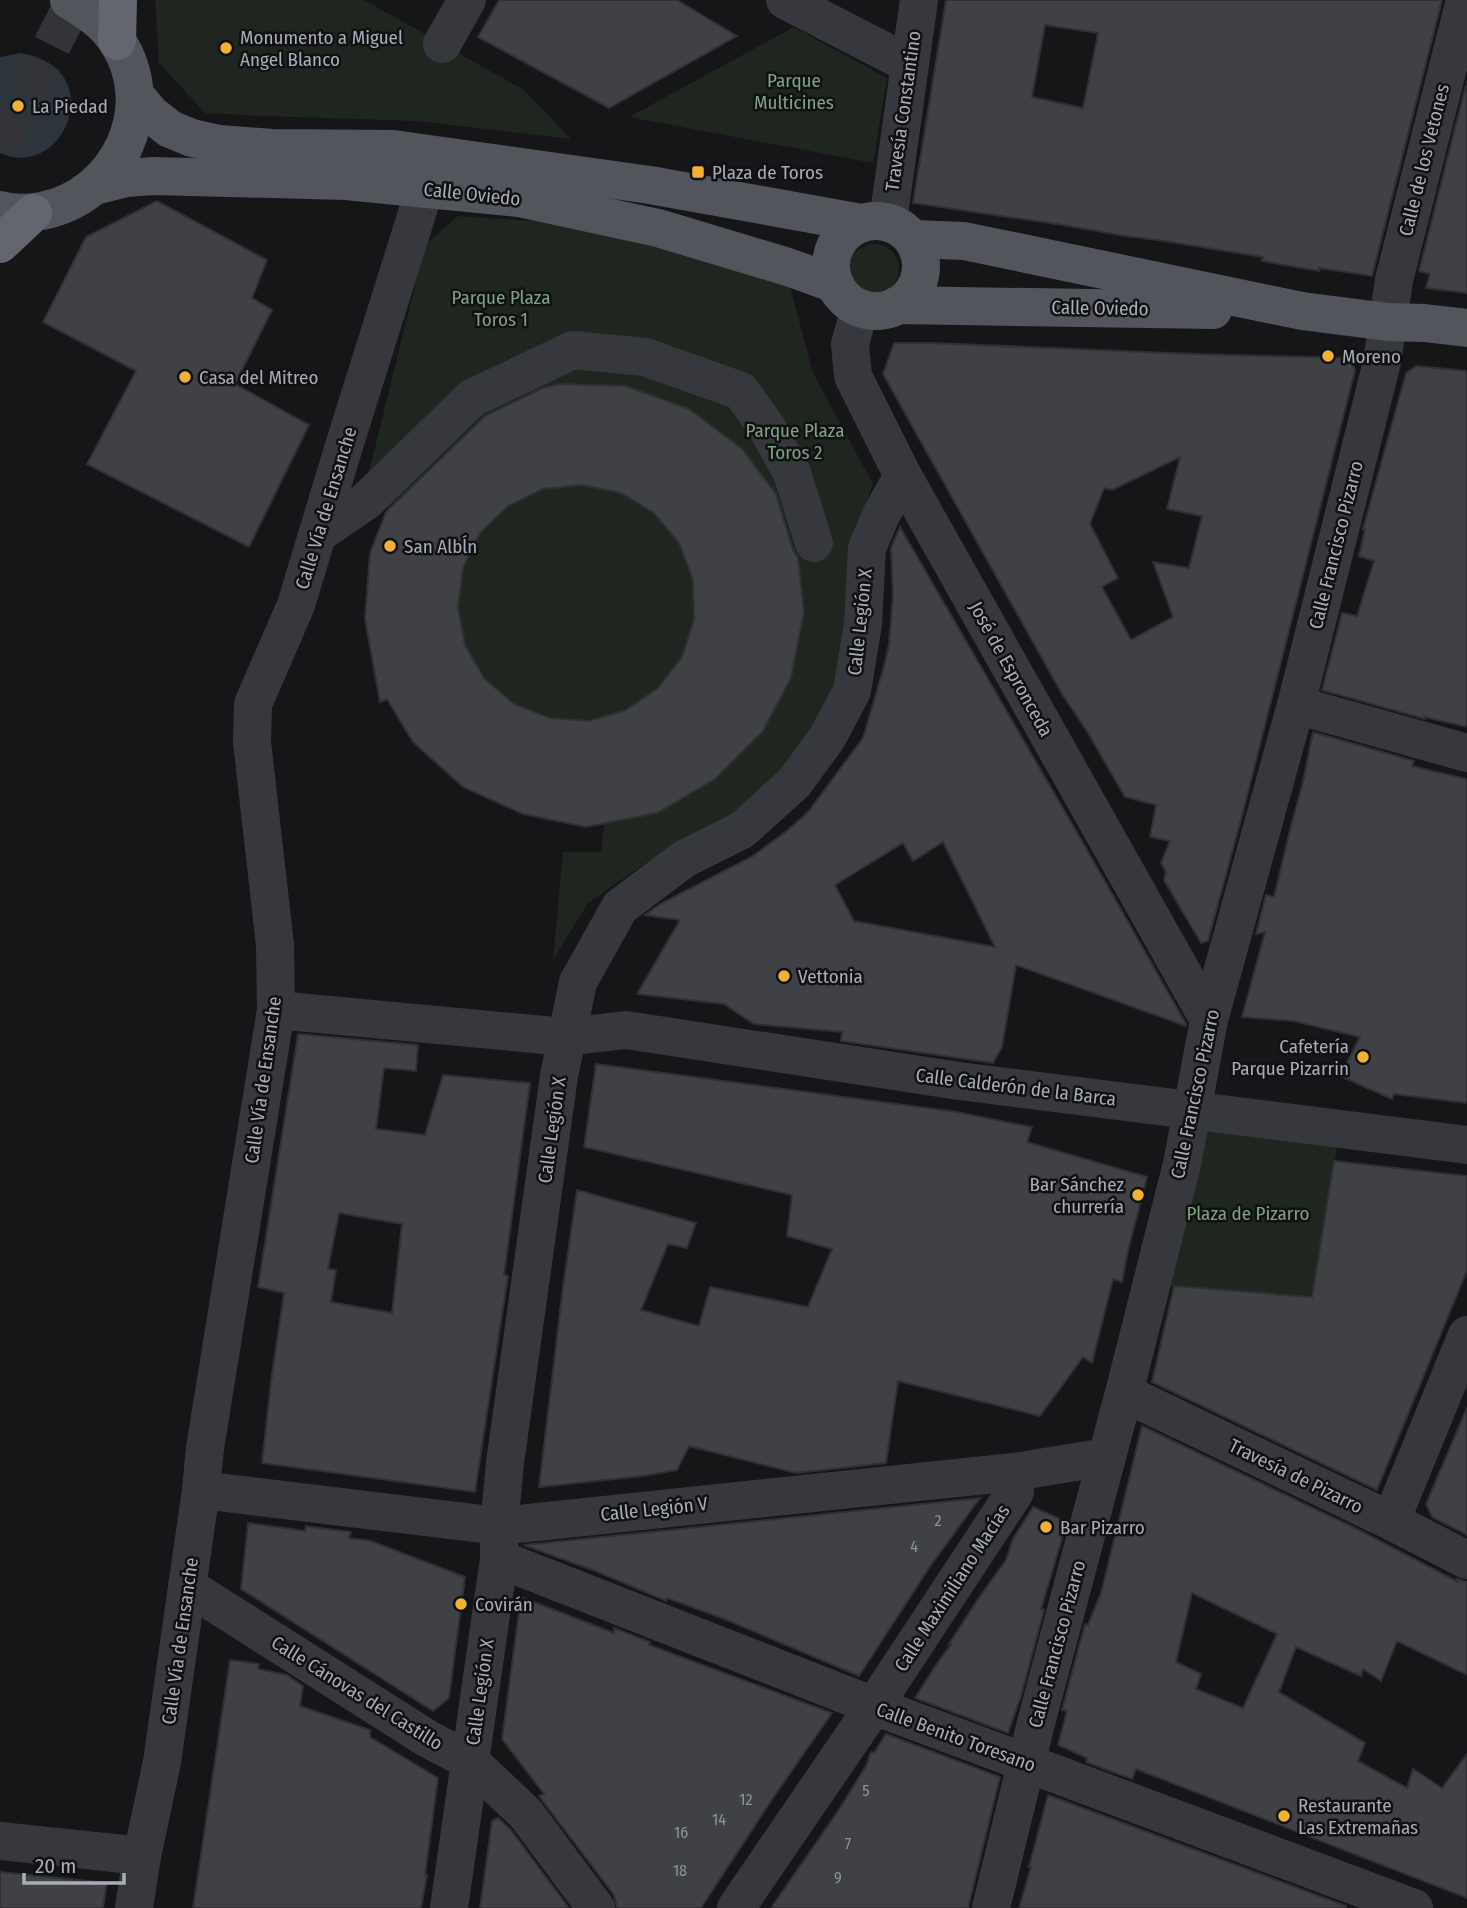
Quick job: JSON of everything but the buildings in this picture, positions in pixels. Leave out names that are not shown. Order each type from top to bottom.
[{"type":"highway","points":[[117,41],[118,0]]},
{"type":"highway","points":[[0,244],[17,211]]},
{"type":"main road","points":[[17,211],[57,208],[98,185],[119,159],[132,128],[135,95],[129,67],[117,41],[96,17],[69,0]]},
{"type":"main road","name":"Calle Oviedo","points":[[135,95],[151,114],[170,129],[192,138],[219,144],[272,148],[393,149],[650,185],[964,241],[1302,311],[1467,328]]},
{"type":"main road","name":"Calle Oviedo","points":[[98,185],[126,178],[153,176],[346,181],[519,198],[658,228],[788,267],[848,296]]},
{"type":"main road","points":[[887,228],[920,253],[922,268],[919,282],[911,295],[898,305],[873,311],[848,296],[831,270],[832,255],[848,230],[887,228]]},
{"type":"main road","name":"Calle Oviedo","points":[[898,305],[1302,311]]},
{"type":"street","points":[[442,44],[467,0]]},
{"type":"street","points":[[785,0],[909,64]]},
{"type":"street","name":"Travesía Constantino","points":[[887,228],[919,0]]},
{"type":"street","name":"Calle de los Vetones","points":[[1388,321],[1394,280],[1465,0]]},
{"type":"street","name":"Calle Vía de Ensanche","points":[[134,1908],[162,1762],[207,1435],[276,1010],[275,945],[252,742],[253,704],[296,605],[425,188]]},
{"type":"street","name":"José de Espronceda","points":[[848,296],[853,376],[903,476],[1209,1020]]},
{"type":"street","name":"Calle Francisco Pizarro","points":[[990,1908],[1182,1164],[1209,1020],[1296,705],[1382,362],[1388,321]]},
{"type":"street","points":[[318,534],[366,501],[472,398],[573,350],[645,357],[741,391],[792,473],[814,543]]},
{"type":"street","name":"Calle Legión X","points":[[449,1908],[499,1543],[505,1463],[559,1076],[578,982],[621,907],[684,859],[742,830],[794,783],[827,738],[852,691],[863,624],[867,548],[903,476]]},
{"type":"street","points":[[1296,705],[1467,754]]},
{"type":"street","name":"Calle Calderón de la Barca","points":[[276,1010],[566,1037],[626,1030],[959,1081],[1467,1144]]},
{"type":"street","points":[[1391,1521],[1467,1335]]},
{"type":"street","name":"Travesía de Pizarro","points":[[1124,1393],[1467,1560]]},
{"type":"street","name":"Calle Legión V","points":[[201,1490],[499,1543],[557,1519],[1014,1472],[1106,1457]]},
{"type":"street","name":"Calle Maximiliano Macías","points":[[736,1908],[1015,1492],[1014,1472]]},
{"type":"street","name":"Calle Benito Toresano","points":[[499,1543],[874,1706],[1414,1908]]},
{"type":"street","name":"Calle Cánovas del Castillo","points":[[187,1586],[428,1739],[470,1761],[526,1814],[596,1908]]},
{"type":"street","points":[[0,1841],[142,1856]]},
{"type":"green space","points":[[155,0],[364,0],[524,90],[571,139],[417,121],[205,113],[159,63]]},
{"type":"green space","name":"Parque Multicines","points":[[794,27],[887,78],[873,163],[629,117]]},
{"type":"green space","points":[[458,216],[562,223],[788,279],[813,373],[873,484],[849,547],[842,675],[814,737],[743,815],[643,865],[588,903],[553,960],[563,852],[601,852],[604,824],[586,827],[523,814],[463,787],[376,681],[365,619],[370,553],[395,490],[365,488],[425,245]]},
{"type":"green space","points":[[874,244],[891,252],[899,269],[891,286],[874,294],[857,286],[849,269],[857,252]]},
{"type":"green space","name":"Plaza de Pizarro","points":[[1192,1110],[1340,1129],[1312,1296],[1151,1285]]},
{"type":"shaded area","points":[[20,53],[48,63],[64,79],[71,98],[68,119],[59,138],[43,152],[23,158],[0,153],[0,57]]},
{"type":"tunnel","points":[[0,147],[75,0]]},
{"type":"place","name":"Monumento a Miguel Angel Blanco","points":[[226,48]]},
{"type":"place","name":"La Piedad","points":[[18,106]]},
{"type":"place","name":"Plaza de Toros","points":[[698,172]]},
{"type":"place","name":"Moreno","points":[[1328,356]]},
{"type":"place","name":"Casa del Mitreo","points":[[185,377]]},
{"type":"place","name":"San Albĺn","points":[[390,546]]},
{"type":"place","name":"Vettonia","points":[[784,976]]},
{"type":"place","name":"Cafetería Parque Pizarrin","points":[[1363,1057]]},
{"type":"place","name":"Bar Sánchez churrería","points":[[1138,1195]]},
{"type":"place","name":"Bar Pizarro","points":[[1046,1527]]},
{"type":"place","name":"Covirán","points":[[461,1604]]},
{"type":"place","name":"Restaurante Las Extremañas","points":[[1284,1816]]},
{"type":"park label","name":"Parque Plaza Toros 1","points":[[501,308]]},
{"type":"park label","name":"Parque Plaza Toros 2","points":[[795,441]]}]
